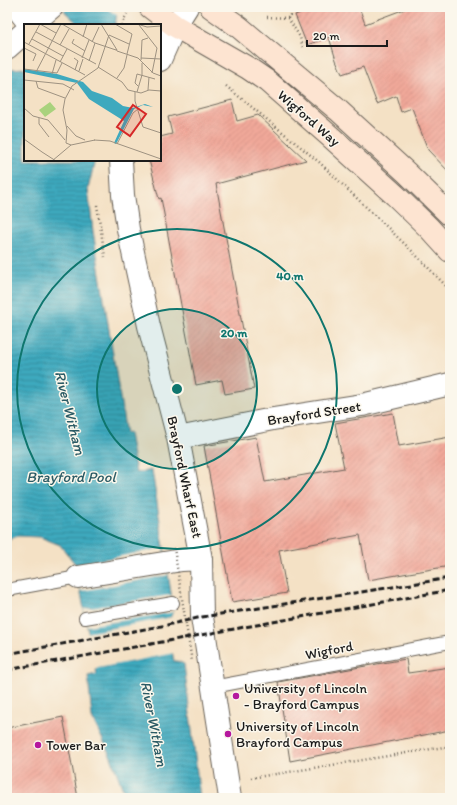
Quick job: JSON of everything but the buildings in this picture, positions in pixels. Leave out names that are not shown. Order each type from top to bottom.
[{"type":"main road","name":"Wigford Way","points":[[150,7],[175,26],[248,68],[271,85],[395,195],[450,251]]},
{"type":"main road","name":"Wigford Way","points":[[211,7],[239,28],[338,110],[407,172],[450,215]]},
{"type":"street","points":[[16,7],[30,24]]},
{"type":"street","points":[[32,24],[52,7]]},
{"type":"street","points":[[161,58],[175,26],[187,7]]},
{"type":"street","points":[[7,48],[24,33]]},
{"type":"street","name":"Brayford Wharf East","points":[[121,161],[123,195],[128,229],[149,326],[178,438],[202,559],[202,617],[228,790]]},
{"type":"street","name":"Brayford Street","points":[[178,438],[273,419],[362,405],[450,384]]},
{"type":"street","points":[[78,577],[170,556],[182,560],[202,559]]},
{"type":"lane","points":[[7,590],[78,577]]},
{"type":"lane","points":[[85,618],[173,603]]},
{"type":"lane","name":"Wigford","points":[[213,687],[450,642]]},
{"type":"path","points":[[251,7],[275,10],[282,7]]},
{"type":"path","points":[[288,18],[295,7]]},
{"type":"path","points":[[272,17],[288,18]]},
{"type":"path","points":[[288,18],[300,37],[302,44]]},
{"type":"path","points":[[224,84],[318,162],[410,249],[450,290]]},
{"type":"path","points":[[170,556],[192,662]]},
{"type":"path","points":[[228,790],[444,747],[450,752]]},
{"type":"water","points":[[67,7],[122,7],[117,14],[115,24],[75,24],[76,22],[64,11]]},
{"type":"water","name":"Brayford Pool","points":[[24,68],[24,161],[95,161],[88,189],[93,231],[126,434],[129,433],[136,473],[152,470],[174,612],[169,619],[166,619],[174,661],[184,664],[200,798],[126,798],[111,757],[92,718],[88,676],[97,674],[92,655],[76,565],[60,545],[40,537],[18,536],[7,540],[7,71],[10,69]]},
{"type":"pier","points":[[105,7],[124,7],[118,16]]},
{"type":"pier","points":[[163,548],[168,575],[81,591],[76,565]]},
{"type":"pier","points":[[171,595],[174,612],[87,626],[84,609]]},
{"type":"pier","points":[[173,617],[168,621],[174,653],[93,669],[86,633]]},
{"type":"railway","points":[[7,654],[167,625],[202,617],[450,578]]},
{"type":"railway","points":[[7,670],[450,590]]},
{"type":"place","name":"University of Lincoln - Brayford Campus","points":[[236,696]]},
{"type":"place","name":"University of Lincoln Brayford Campus","points":[[228,734]]},
{"type":"place","name":"Tower Bar","points":[[38,745]]},
{"type":"water label","name":"River Witham","points":[[70,413]]},
{"type":"water label","name":"River Witham","points":[[154,724]]}]
